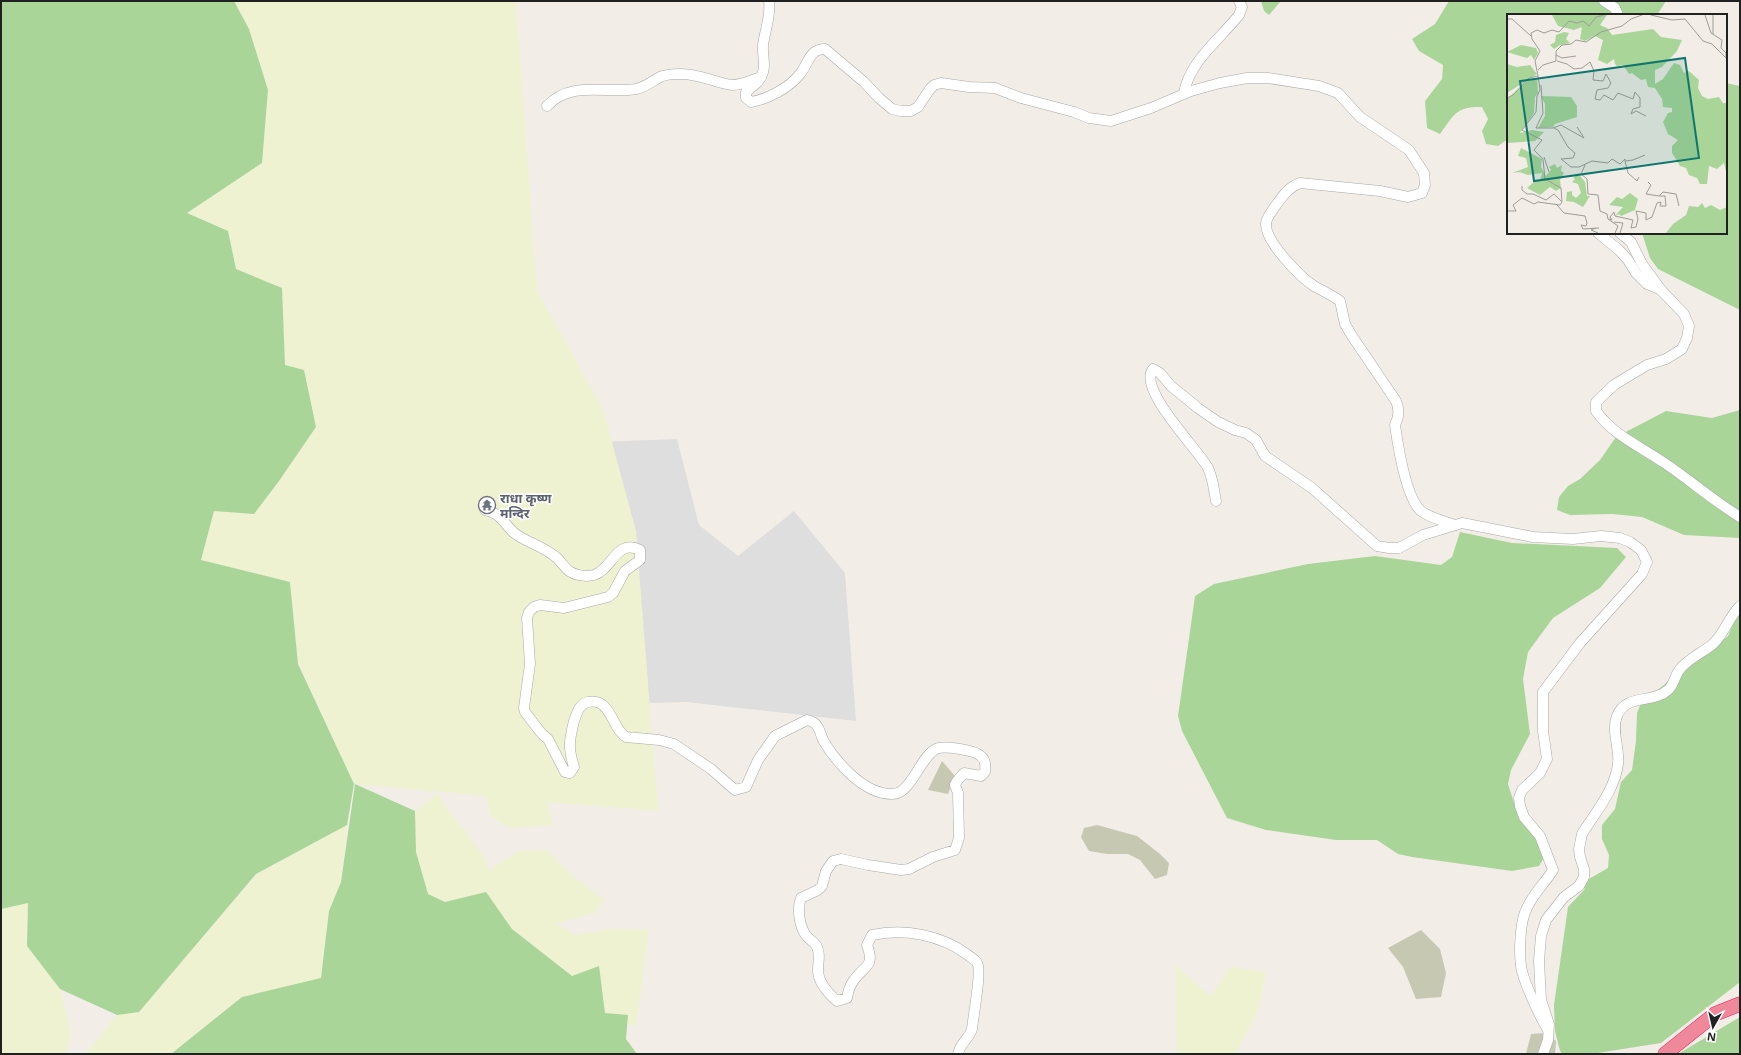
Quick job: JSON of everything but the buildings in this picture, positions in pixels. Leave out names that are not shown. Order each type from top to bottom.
[{"type":"highway","points":[[1665,1054],[1715,1014],[1740,1004]]},
{"type":"street","points":[[769,1],[770,10],[763,47],[765,63],[758,82],[746,92],[746,98],[750,102],[760,100],[786,86],[800,74],[812,52],[818,49],[825,49],[892,109],[901,111],[911,111],[918,107],[930,89],[934,85],[941,83],[969,87],[995,88],[1021,98],[1074,112],[1088,118],[1111,121],[1151,108],[1184,93],[1220,83],[1247,78],[1268,78],[1319,86],[1338,93],[1360,117],[1402,144],[1415,159],[1424,173],[1422,193],[1408,198],[1374,190],[1300,183],[1291,186],[1285,192],[1270,214],[1265,225],[1267,232],[1285,260],[1313,285],[1333,295],[1340,301],[1345,324],[1396,401],[1399,408],[1395,426],[1406,482],[1412,499],[1421,511],[1455,524]]},
{"type":"street","points":[[1184,93],[1186,82],[1200,60],[1239,15],[1242,6],[1239,1]]},
{"type":"street","points":[[1604,1],[1615,8],[1618,14]]},
{"type":"street","points":[[547,106],[552,100],[567,92],[584,90],[637,89],[647,86],[661,76],[680,74],[699,75],[732,85],[745,83],[761,77]]},
{"type":"street","points":[[1599,234],[1624,255],[1636,274],[1647,284],[1661,290]]},
{"type":"street","points":[[1621,234],[1631,242],[1642,264],[1661,290],[1684,314],[1689,326],[1687,338],[1682,349],[1666,359],[1648,365],[1614,385],[1596,402],[1596,411],[1613,430],[1632,444],[1665,463],[1714,501],[1740,517]]},
{"type":"street","points":[[1216,501],[1208,469],[1194,446],[1162,408],[1152,384],[1150,375],[1153,369],[1160,373],[1171,386],[1218,422],[1235,430],[1246,433],[1256,440],[1265,456],[1312,488],[1377,546],[1399,548],[1423,535],[1462,523],[1533,537],[1573,539],[1601,536],[1620,538],[1630,542],[1642,550],[1646,562],[1642,574],[1580,643],[1543,692],[1543,731],[1547,759],[1540,773],[1522,790],[1519,798],[1524,817],[1540,836],[1553,870],[1526,908],[1521,937],[1521,966],[1539,1013],[1548,1030]]},
{"type":"street","points":[[485,510],[498,516],[514,532],[557,558],[570,572],[578,575],[593,576],[598,573],[619,551],[628,547],[633,546],[640,550],[640,560],[625,571],[613,594],[608,598],[564,608],[540,605],[534,607],[529,612],[526,624],[530,664],[524,708],[531,720],[548,739],[565,772],[570,772],[574,767],[569,747],[577,713],[580,706],[586,702],[593,701],[598,702],[610,712],[622,735],[626,737],[659,740],[674,744],[711,769],[735,790],[746,787],[758,760],[775,736],[807,720],[812,721],[817,725],[824,740],[849,773],[868,786],[883,793],[893,794],[900,792],[913,778],[928,757],[937,749],[954,748],[975,752],[982,757],[986,764],[986,772],[981,776],[964,773],[955,785],[958,793],[959,838],[955,850],[933,857],[909,869],[868,865],[841,859],[833,861],[826,871],[822,886],[818,890],[801,898],[798,904],[800,920],[805,934],[816,946],[819,956],[818,972],[821,981],[831,996],[837,1001],[847,998],[853,980],[869,966],[870,956],[867,944],[872,935],[883,933],[918,934],[938,939],[960,949],[978,963],[980,972],[972,1029],[970,1035],[960,1045],[958,1054]]},
{"type":"street","points":[[1542,1054],[1548,1040],[1548,1030],[1547,1016],[1541,1000],[1539,961],[1541,936],[1546,920],[1564,897],[1579,886],[1584,877],[1579,842],[1582,834],[1615,780],[1618,764],[1616,716],[1626,704],[1635,700],[1657,698],[1670,690],[1680,669],[1722,634],[1728,620],[1740,606]]},
{"type":"shaded area","points":[[234,1],[516,1],[537,291],[603,409],[636,531],[658,811],[547,802],[553,825],[509,828],[490,815],[486,796],[354,784],[298,663],[290,582],[201,560],[214,510],[254,514],[279,481],[316,427],[285,365],[282,288],[236,269],[227,231],[187,213],[262,163],[249,29]]},
{"type":"shaded area","points":[[677,439],[699,525],[738,556],[794,511],[845,573],[856,721],[686,702],[620,704],[595,442]]},
{"type":"shaded area","points":[[942,761],[955,776],[948,794],[928,790]]},
{"type":"shaded area","points":[[438,793],[450,814],[481,852],[489,870],[519,851],[547,850],[569,873],[598,895],[605,898],[596,912],[556,924],[576,935],[612,929],[649,930],[636,1026],[606,1019],[572,976],[512,929],[486,892],[445,902],[428,894],[416,852],[415,811]]},
{"type":"shaded area","points":[[347,825],[341,882],[329,911],[321,978],[242,997],[171,1054],[85,1054],[117,1015],[139,1012],[257,874]]},
{"type":"shaded area","points":[[1097,825],[1137,836],[1169,863],[1167,875],[1155,879],[1140,860],[1128,854],[1107,854],[1089,851],[1081,837],[1084,828]]},
{"type":"shaded area","points":[[28,903],[27,946],[60,989],[71,1033],[66,1054],[1,1054],[1,909]]},
{"type":"shaded area","points":[[1421,930],[1440,949],[1446,973],[1441,997],[1416,999],[1403,967],[1388,948]]},
{"type":"shaded area","points":[[1175,965],[1211,996],[1231,967],[1266,972],[1258,1011],[1235,1054],[1177,1054]]},
{"type":"shaded area","points":[[1545,1033],[1556,1041],[1555,1054],[1526,1054],[1531,1034]]},
{"type":"green space","points":[[1,1],[234,1],[249,29],[268,90],[262,163],[187,213],[228,231],[236,269],[282,288],[285,365],[304,370],[316,427],[279,481],[254,514],[214,511],[201,560],[290,582],[298,664],[354,784],[347,825],[256,874],[139,1012],[117,1015],[60,989],[27,946],[28,903],[1,909]]},
{"type":"green space","points":[[1261,1],[1281,1],[1269,15],[1264,11]]},
{"type":"green space","points":[[1449,1],[1666,1],[1658,14],[1507,14],[1507,140],[1498,146],[1486,144],[1482,131],[1488,119],[1482,107],[1466,108],[1456,113],[1440,134],[1427,128],[1425,101],[1442,79],[1443,65],[1419,51],[1412,39],[1435,24]]},
{"type":"green space","points":[[1727,83],[1740,86],[1740,310],[1658,269],[1650,258],[1642,234],[1727,234]]},
{"type":"green space","points":[[1740,410],[1740,538],[1684,535],[1642,517],[1613,514],[1570,515],[1557,510],[1559,497],[1568,486],[1580,479],[1600,460],[1616,437],[1666,411],[1712,418]]},
{"type":"green space","points":[[1460,532],[1512,543],[1617,548],[1626,557],[1600,588],[1553,618],[1528,652],[1523,679],[1530,734],[1511,770],[1508,784],[1516,809],[1546,854],[1539,866],[1512,871],[1412,857],[1398,854],[1377,840],[1336,840],[1266,830],[1227,818],[1182,731],[1178,716],[1195,596],[1214,584],[1308,564],[1375,556],[1441,565],[1452,557]]},
{"type":"green space","points":[[1740,608],[1740,982],[1661,1043],[1591,1054],[1563,1054],[1560,1051],[1555,1031],[1554,1005],[1568,907],[1585,889],[1580,884],[1608,868],[1609,855],[1602,839],[1602,825],[1615,809],[1621,782],[1632,770],[1636,741],[1637,713],[1642,701],[1664,685],[1683,665],[1717,645],[1728,636]]},
{"type":"green space","points":[[355,784],[415,811],[416,852],[428,894],[445,902],[486,892],[512,929],[572,976],[599,966],[605,1013],[628,1015],[626,1039],[637,1054],[171,1054],[242,997],[321,978],[329,911],[341,882]]},
{"type":"green space","points":[[1740,1017],[1740,1054],[1678,1054]]},
{"type":"place","name":"राधा कृष्ण मन्दिर","points":[[487,505]]}]
